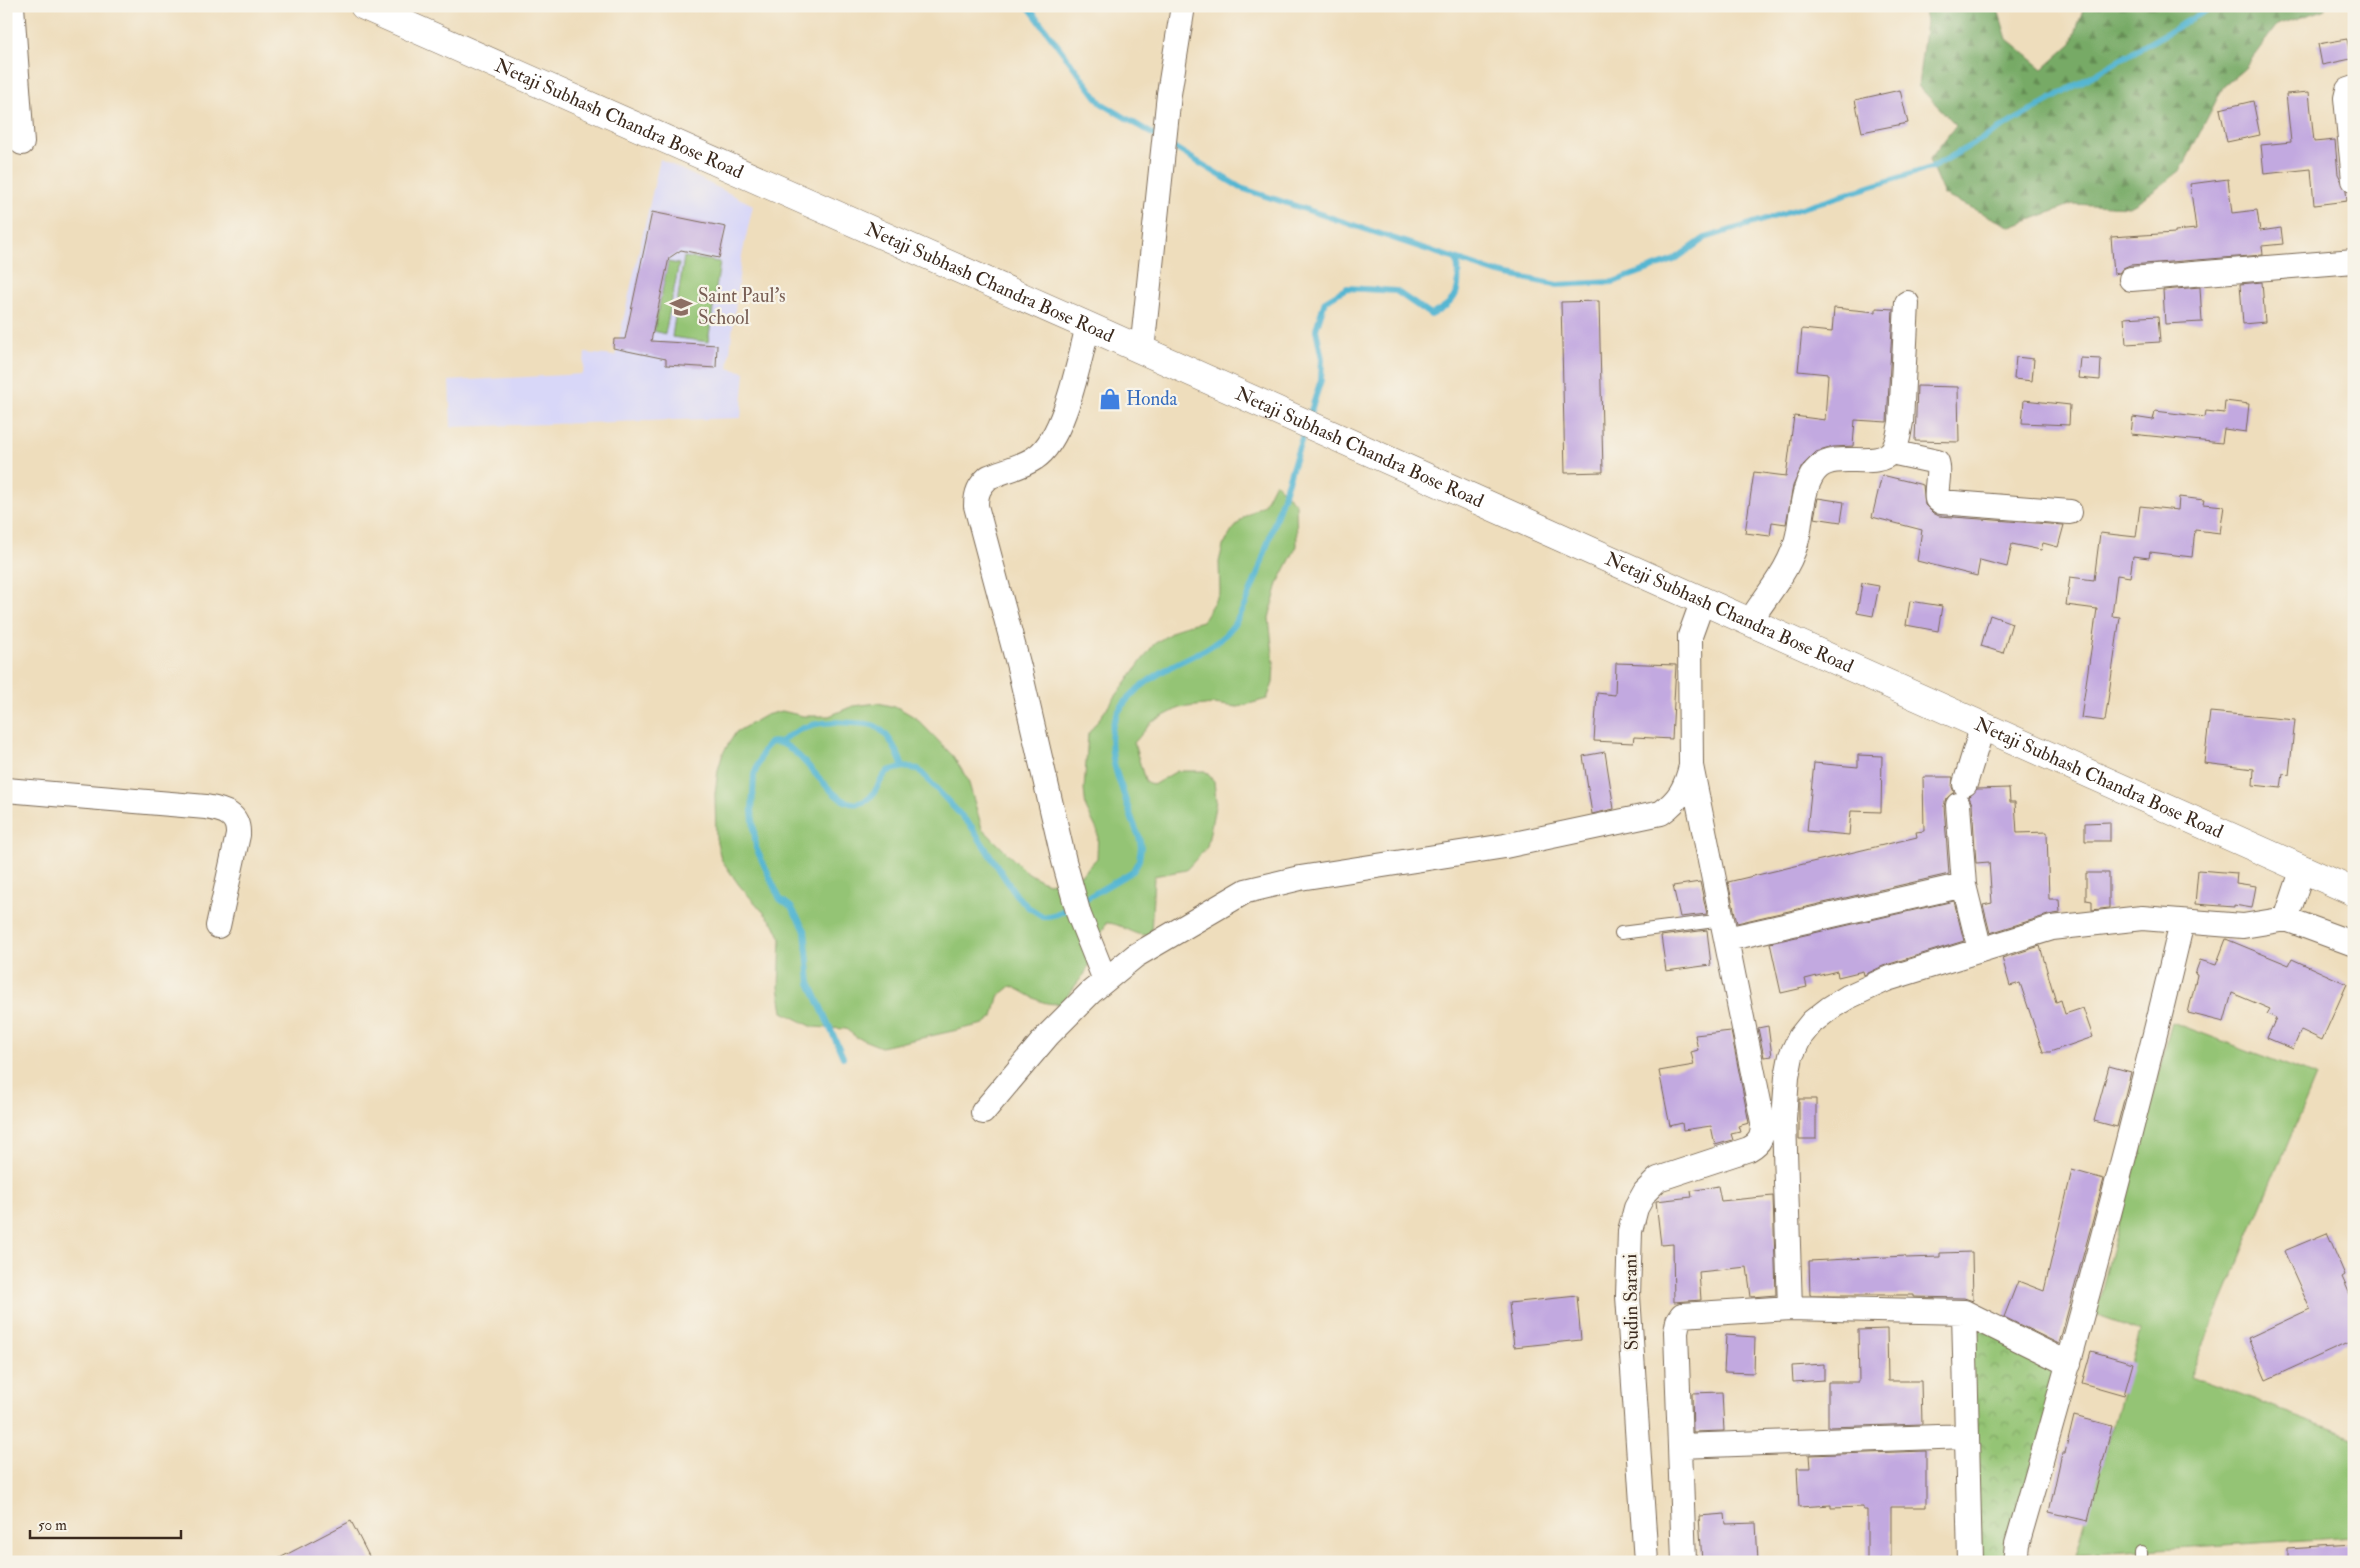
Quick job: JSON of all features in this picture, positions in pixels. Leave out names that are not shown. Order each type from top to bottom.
[{"type":"street","points":[[12,6],[22,143]]},
{"type":"street","name":"Netaji Subhash Chandra Bose Road","points":[[364,6],[744,178],[1088,326],[2354,892]]},
{"type":"street","points":[[1142,351],[1169,94],[1183,6]]},
{"type":"street","points":[[2354,88],[2348,90],[2346,98],[2354,180]]},
{"type":"street","points":[[2131,279],[2354,261]]},
{"type":"street","points":[[1750,621],[1794,552],[1806,488],[1818,468],[1831,459],[1869,460],[1883,457],[1891,452],[1897,442],[1901,422],[1907,303]]},
{"type":"street","points":[[1088,326],[1064,415],[1053,438],[1036,458],[989,477],[983,482],[978,489],[976,506],[1019,667],[1072,891],[1079,915],[1105,980]]},
{"type":"street","points":[[1891,452],[1937,462],[1939,466],[1936,490],[1937,498],[1941,502],[2070,512]]},
{"type":"street","points":[[1661,813],[1676,802],[1686,785],[1690,766],[1690,636],[1703,600]]},
{"type":"street","points":[[1980,950],[1964,885],[1961,794],[1983,725]]},
{"type":"street","points":[[1690,766],[1725,930],[1964,885]]},
{"type":"street","points":[[6,790],[206,807],[231,814],[238,826],[238,835],[218,926]]},
{"type":"street","points":[[984,1112],[1048,1035],[1105,980],[1135,956],[1246,891],[1300,878],[1505,846],[1699,806]]},
{"type":"street","points":[[2286,919],[2303,868]]},
{"type":"street","points":[[1790,1308],[1784,1119],[1787,1077],[1791,1056],[1800,1037],[1812,1022],[1848,997],[1887,979],[2052,928],[2142,918],[2243,926],[2286,919],[2354,944]]},
{"type":"street","points":[[2015,1562],[2017,1544],[2069,1364],[2154,1039],[2182,922]]},
{"type":"street","name":"Sudin Sarani","points":[[1646,1562],[1628,1296],[1630,1231],[1636,1208],[1645,1192],[1658,1179],[1754,1146],[1762,1137],[1763,1122],[1725,930]]},
{"type":"street","points":[[1684,1562],[1676,1332],[1678,1321],[1682,1315],[1790,1308],[1964,1312],[2069,1364]]},
{"type":"street","points":[[1964,1312],[1970,1562]]},
{"type":"street","points":[[1680,1446],[1967,1436]]},
{"type":"lane","points":[[1621,933],[1725,930]]},
{"type":"shaded area","name":"Saint Paul's School","points":[[660,159],[753,205],[741,260],[728,368],[745,372],[741,418],[451,427],[449,381],[583,374],[585,353],[615,356]]},
{"type":"green space","points":[[1923,6],[1997,6],[2007,39],[2043,69],[2072,43],[2084,6],[2326,6],[2324,10],[2277,25],[2245,68],[2223,87],[2181,170],[2154,191],[2129,207],[2073,204],[2011,227],[1944,195],[1929,160],[1956,125],[1918,86],[1926,22]]},
{"type":"green space","points":[[684,257],[720,262],[708,342],[672,337]]},
{"type":"green space","points":[[668,262],[679,264],[665,334],[654,331]]},
{"type":"green space","points":[[1275,482],[1296,504],[1297,546],[1278,583],[1269,618],[1274,663],[1273,683],[1267,699],[1238,707],[1213,704],[1179,708],[1152,722],[1134,743],[1145,781],[1153,785],[1177,771],[1205,771],[1214,781],[1216,801],[1207,847],[1186,870],[1154,876],[1151,934],[1134,933],[1118,925],[1106,923],[1085,973],[1062,1003],[1054,1004],[1041,1001],[1011,986],[998,997],[993,1017],[984,1024],[881,1047],[856,1037],[846,1029],[813,1027],[783,1012],[779,987],[781,939],[774,924],[739,885],[721,859],[716,838],[715,794],[718,770],[723,753],[736,732],[766,715],[782,711],[803,716],[829,716],[853,706],[878,703],[899,708],[916,718],[953,756],[968,780],[982,828],[1024,870],[1049,883],[1082,874],[1097,858],[1098,832],[1086,808],[1084,790],[1088,734],[1154,644],[1180,627],[1202,621],[1220,592],[1219,562],[1223,546],[1232,531],[1244,517],[1264,504]]},
{"type":"green space","points":[[2172,1022],[2316,1076],[2190,1377],[2354,1437],[2354,1537],[2076,1554],[2140,1331],[2095,1315]]},
{"type":"green space","points":[[1964,1312],[2069,1364],[2015,1562],[1970,1562]]},
{"type":"building","points":[[2347,39],[2351,59],[2322,65],[2318,44]]},
{"type":"building","points":[[1900,90],[1908,123],[1862,132],[1855,100]]},
{"type":"building","points":[[2309,92],[2314,142],[2335,140],[2338,174],[2346,190],[2347,201],[2314,205],[2311,169],[2264,174],[2261,145],[2291,142],[2286,94]]},
{"type":"building","points":[[2253,101],[2260,135],[2227,142],[2220,109]]},
{"type":"building","points":[[2228,179],[2232,213],[2257,210],[2260,231],[2281,228],[2283,244],[2262,246],[2263,255],[2130,265],[2123,268],[2119,273],[2114,274],[2111,237],[2175,233],[2175,231],[2196,229],[2190,184]]},
{"type":"building","points":[[652,212],[726,227],[719,258],[681,250],[669,258],[651,341],[717,345],[716,368],[666,365],[666,359],[613,348],[614,339],[625,339]]},
{"type":"building","points":[[2262,282],[2265,322],[2243,324],[2240,284]]},
{"type":"building","points":[[2200,287],[2202,322],[2165,324],[2163,290]]},
{"type":"building","points":[[1599,301],[1603,472],[1565,473],[1561,302]]},
{"type":"building","points":[[1834,308],[1876,312],[1876,308],[1893,309],[1887,422],[1855,420],[1853,446],[1833,447],[1816,452],[1802,466],[1793,486],[1786,524],[1772,522],[1770,536],[1745,533],[1754,472],[1786,476],[1794,416],[1825,420],[1828,374],[1798,371],[1802,329],[1832,332]]},
{"type":"building","points":[[2158,316],[2160,342],[2126,344],[2124,318]]},
{"type":"building","points":[[2016,357],[2034,359],[2032,381],[2014,379]]},
{"type":"building","points":[[2080,358],[2101,359],[2100,380],[2078,378]]},
{"type":"building","points":[[1917,386],[1958,387],[1959,442],[1915,441]]},
{"type":"building","points":[[2024,400],[2070,405],[2069,425],[2022,423]]},
{"type":"building","points":[[2225,401],[2249,404],[2246,432],[2224,429],[2222,443],[2131,434],[2133,417],[2153,420],[2155,411],[2205,417],[2206,411],[2224,413]]},
{"type":"building","points":[[1882,475],[1923,485],[1925,505],[1939,516],[2064,525],[2058,547],[2043,543],[2041,550],[2012,544],[2007,567],[1980,560],[1977,576],[1917,561],[1922,530],[1872,517]]},
{"type":"building","points":[[2179,497],[2204,500],[2203,504],[2224,506],[2220,533],[2195,530],[2192,557],[2150,552],[2149,558],[2133,556],[2130,577],[2117,575],[2112,616],[2120,617],[2105,721],[2081,718],[2097,609],[2066,605],[2070,577],[2094,580],[2100,533],[2136,537],[2140,506],[2178,510]]},
{"type":"building","points":[[1818,498],[1844,502],[1841,522],[1814,518]]},
{"type":"building","points":[[1862,583],[1879,586],[1873,616],[1857,613]]},
{"type":"building","points":[[1910,601],[1942,606],[1938,631],[1906,625]]},
{"type":"building","points":[[1990,615],[2012,623],[2003,653],[1981,646]]},
{"type":"building","points":[[1616,663],[1676,665],[1672,739],[1634,737],[1633,743],[1594,741],[1597,693],[1615,695]]},
{"type":"building","points":[[2210,712],[2295,720],[2289,775],[2283,774],[2281,788],[2253,785],[2254,769],[2204,763]]},
{"type":"building","points":[[1605,752],[1614,809],[1592,814],[1583,756]]},
{"type":"building","points":[[1858,755],[1882,756],[1881,812],[1851,811],[1849,835],[1807,831],[1814,763],[1858,767]]},
{"type":"building","points":[[1923,777],[1953,777],[1952,787],[1954,792],[1946,799],[1944,806],[1949,874],[1737,923],[1728,882],[1917,837],[1916,832],[1924,831]]},
{"type":"building","points":[[2009,788],[2010,802],[2015,802],[2017,833],[2047,832],[2049,899],[2059,899],[2060,913],[1990,933],[1983,905],[1992,903],[1989,862],[1976,863],[1972,804],[1969,797],[1977,789]]},
{"type":"building","points":[[2110,822],[2110,841],[2085,841],[2085,823]]},
{"type":"building","points":[[2198,870],[2237,873],[2236,883],[2256,886],[2252,908],[2234,905],[2234,907],[2195,904]]},
{"type":"building","points":[[2086,873],[2109,873],[2109,908],[2092,910],[2092,901],[2086,900]]},
{"type":"building","points":[[1700,882],[1707,914],[1680,917],[1673,886]]},
{"type":"building","points":[[1954,901],[1964,941],[1883,966],[1864,975],[1863,971],[1838,977],[1837,971],[1805,979],[1807,987],[1781,993],[1770,943]]},
{"type":"building","points":[[1707,930],[1711,965],[1666,971],[1661,936]]},
{"type":"building","points":[[2226,939],[2289,965],[2292,959],[2347,984],[2322,1040],[2301,1030],[2293,1049],[2267,1038],[2276,1018],[2267,1014],[2270,1009],[2232,993],[2224,1022],[2188,1013],[2197,975],[2195,974],[2200,960],[2216,965]]},
{"type":"building","points":[[2040,946],[2056,1002],[2061,1000],[2065,1014],[2083,1008],[2093,1037],[2050,1052],[2043,1052],[2020,983],[2010,986],[2002,958]]},
{"type":"building","points":[[1768,1026],[1772,1056],[1764,1057],[1758,1028]]},
{"type":"building","points":[[1731,1031],[1749,1123],[1738,1126],[1740,1132],[1731,1134],[1733,1140],[1715,1145],[1711,1126],[1683,1130],[1682,1123],[1670,1126],[1659,1071],[1694,1065],[1691,1052],[1698,1050],[1695,1035]]},
{"type":"building","points":[[2109,1066],[2131,1072],[2117,1127],[2094,1121]]},
{"type":"building","points":[[1799,1099],[1816,1099],[1816,1139],[1799,1139]]},
{"type":"building","points":[[2072,1170],[2104,1179],[2059,1344],[2004,1317],[2018,1281],[2044,1291]]},
{"type":"building","points":[[1718,1186],[1721,1201],[1773,1196],[1776,1295],[1751,1297],[1747,1267],[1699,1272],[1701,1300],[1674,1302],[1673,1244],[1661,1245],[1656,1201],[1692,1197],[1691,1191]]},
{"type":"building","points":[[2327,1233],[2345,1275],[2342,1277],[2354,1303],[2354,1340],[2266,1380],[2248,1338],[2310,1309],[2284,1251]]},
{"type":"building","points":[[1972,1252],[1973,1301],[1964,1298],[1914,1297],[1914,1295],[1810,1295],[1809,1261],[1905,1256],[1905,1258],[1940,1257],[1940,1253]]},
{"type":"building","points":[[1577,1296],[1581,1340],[1514,1347],[1509,1303]]},
{"type":"building","points":[[1887,1329],[1888,1381],[1921,1381],[1922,1424],[1828,1427],[1828,1382],[1859,1382],[1858,1330]]},
{"type":"building","points":[[1726,1335],[1755,1337],[1754,1373],[1724,1372]]},
{"type":"building","points":[[2091,1351],[2133,1363],[2124,1395],[2082,1383]]},
{"type":"building","points":[[1824,1364],[1824,1380],[1793,1382],[1792,1366]]},
{"type":"building","points":[[1722,1392],[1724,1431],[1693,1432],[1692,1393]]},
{"type":"building","points":[[2074,1416],[2112,1426],[2088,1521],[2049,1512],[2062,1453],[2065,1453]]},
{"type":"building","points":[[1926,1451],[1926,1507],[1891,1507],[1891,1560],[1867,1561],[1867,1510],[1863,1510],[1863,1507],[1831,1508],[1831,1505],[1799,1507],[1797,1468],[1810,1468],[1809,1455]]},
{"type":"building","points":[[1725,1514],[1726,1524],[1756,1523],[1758,1562],[1702,1562],[1699,1516]]},
{"type":"building","points":[[351,1521],[372,1562],[272,1562]]},
{"type":"building","points":[[2354,1545],[2354,1562],[2287,1562],[2287,1549]]},
{"type":"waterway","points":[[1028,6],[1101,103],[1159,138]]},
{"type":"waterway","points":[[1170,145],[1241,188],[1495,272],[1557,285],[1613,282],[1674,260],[1705,238],[1933,167],[2214,6]]},
{"type":"waterway","points":[[1309,417],[1321,380],[1322,359],[1316,329],[1325,301],[1347,288],[1396,291],[1431,315],[1447,305],[1456,294],[1459,279],[1457,260]]},
{"type":"waterway","points":[[1080,902],[1133,871],[1139,860],[1141,847],[1139,836],[1114,766],[1111,748],[1115,718],[1122,705],[1147,682],[1172,666],[1203,651],[1230,630],[1244,607],[1258,573],[1305,429]]},
{"type":"waterway","points":[[780,742],[805,727],[823,723],[870,724],[880,729],[889,739],[903,767]]},
{"type":"waterway","points":[[843,1057],[810,983],[805,930],[791,907],[780,899],[756,848],[752,811],[754,775],[763,751],[769,743],[781,744],[793,751],[828,788],[840,798],[852,803],[865,801],[869,798],[888,771],[903,767],[918,769],[971,826],[1016,895],[1028,907],[1044,917],[1057,914],[1071,907]]},
{"type":"place","name":"Saint Paul's School","points":[[681,307]]},
{"type":"place","name":"Honda","points":[[1110,399]]}]
